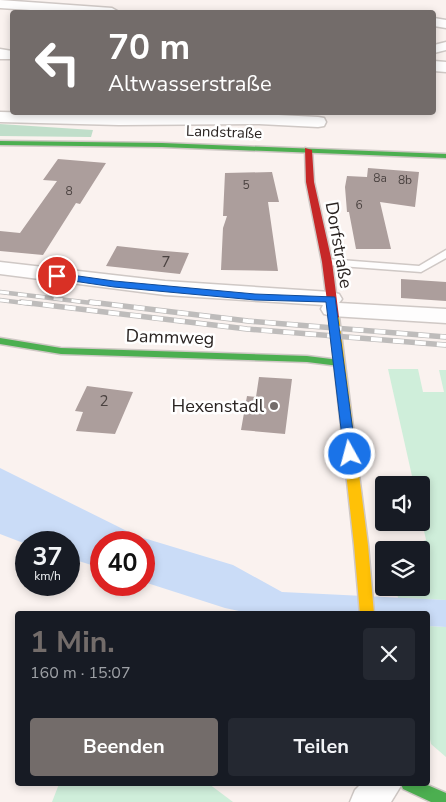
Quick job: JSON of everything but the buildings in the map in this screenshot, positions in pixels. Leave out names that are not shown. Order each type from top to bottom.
[{"type":"street","points":[[0,4],[84,10]]},
{"type":"street","points":[[0,117],[119,120],[323,117]]},
{"type":"street","points":[[308,150],[307,141],[323,117]]},
{"type":"street","name":"Landstraße","points":[[0,143],[308,150],[446,156]]},
{"type":"street","name":"Dorfstraße","points":[[308,150],[310,182],[327,262],[361,545],[367,611]]},
{"type":"street","points":[[0,268],[114,284],[446,316]]},
{"type":"street","name":"Dammweg","points":[[0,341],[61,351],[306,359],[339,363]]},
{"type":"street","points":[[368,802],[382,786]]},
{"type":"street","points":[[413,786],[446,801]]},
{"type":"lane","points":[[327,262],[421,269],[446,253]]},
{"type":"green space","points":[[0,124],[93,130],[91,137],[0,136]]},
{"type":"green space","points":[[388,369],[418,369],[423,392],[444,392],[439,370],[446,370],[446,600],[398,598],[398,596],[430,596],[430,541],[423,541],[426,540],[424,531],[430,531],[430,476],[412,476]]},
{"type":"green space","points":[[430,626],[446,627],[446,757],[431,744]]},
{"type":"green space","points":[[58,786],[212,786],[233,802],[52,802]]},
{"type":"water","points":[[0,468],[127,531],[90,531],[90,565],[80,561],[80,531],[15,531],[15,540],[0,534]]},
{"type":"water","points":[[155,541],[233,565],[282,592],[446,600],[446,627],[430,626],[430,611],[239,611],[155,586]]},
{"type":"railway","points":[[0,292],[100,304]]},
{"type":"railway","points":[[0,300],[32,304]]},
{"type":"railway","points":[[21,302],[247,329],[446,345]]},
{"type":"railway","points":[[90,302],[248,321],[446,337]]},
{"type":"traffic: fast","points":[[0,143],[162,145],[446,156]]},
{"type":"traffic: fast","points":[[0,341],[61,351],[307,359],[339,363]]},
{"type":"traffic: fast","points":[[413,786],[446,801]]},
{"type":"traffic: slow","points":[[334,317],[361,545],[367,611]]},
{"type":"traffic: jam","points":[[308,150],[310,182],[327,262],[334,317]]},
{"type":"place","name":"Hexenstadl","points":[[274,406]]},
{"type":"route","points":[[57,276],[114,284],[255,297],[331,299],[350,454]]}]
